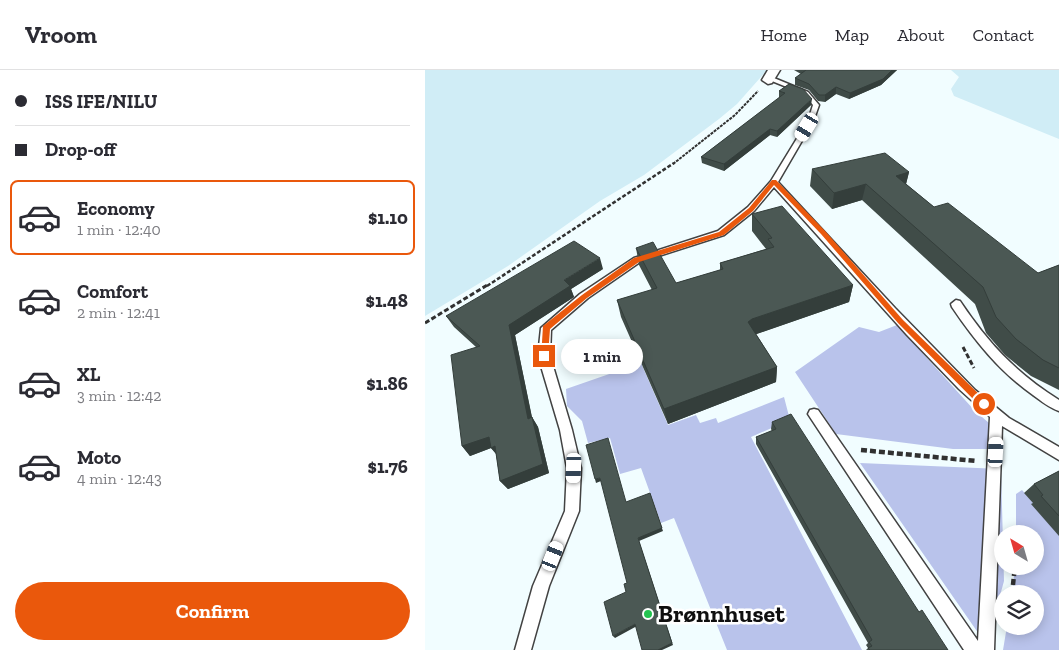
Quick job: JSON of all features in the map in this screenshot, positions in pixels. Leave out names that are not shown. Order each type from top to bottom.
[{"type":"lane","points":[[523,650],[541,586],[572,511],[574,468],[566,430],[544,356],[546,328],[584,296],[637,260],[721,234],[751,210],[774,182],[809,124],[817,105],[811,97],[771,76]]},
{"type":"lane","points":[[774,182],[823,233],[900,322],[960,382],[996,415],[1018,431],[1059,454]]},
{"type":"lane","points":[[956,304],[999,363],[1030,388],[1059,406]]},
{"type":"lane","points":[[814,414],[974,650]]},
{"type":"lane","points":[[986,650],[996,415]]},
{"type":"path","points":[[425,323],[506,274],[573,228],[664,172],[735,115],[771,76]]},
{"type":"path","points":[[838,448],[995,462]]},
{"type":"shaded area","points":[[425,70],[767,70],[737,104],[644,175],[600,201],[508,266],[425,316]]},
{"type":"shaded area","points":[[951,70],[1059,70],[1059,139],[954,96],[951,89],[959,77]]},
{"type":"shaded area","points":[[897,325],[975,411],[996,429],[994,449],[953,449],[836,434],[795,372],[859,327],[879,332]]},
{"type":"shaded area","points":[[641,363],[668,425],[696,415],[700,423],[716,418],[718,423],[784,397],[790,420],[751,437],[862,650],[727,650],[674,518],[661,523],[641,468],[620,474],[610,438],[588,443],[582,421],[567,406],[566,389]]},
{"type":"shaded area","points":[[860,463],[1001,469],[1002,525],[994,525],[994,575],[1004,575],[1004,581],[1003,585],[994,585],[994,616],[981,637]]},
{"type":"shaded area","points":[[1022,490],[1059,532],[1059,650],[1003,650],[1006,635],[1044,635],[1044,585],[1013,585],[1014,575],[1044,575],[1044,525],[1016,525],[1016,494]]},
{"type":"building","points":[[806,70],[892,70],[883,79],[850,93],[836,87],[825,95],[819,95],[809,84],[795,78]]},
{"type":"building","points":[[789,84],[803,89],[812,99],[777,131],[770,129],[724,164],[701,157],[785,93],[779,91]]},
{"type":"building","points":[[885,153],[909,172],[896,176],[934,207],[948,203],[1038,273],[1059,265],[1059,368],[1043,360],[1016,339],[996,317],[983,287],[866,184],[834,193],[812,169]]},
{"type":"building","points":[[782,206],[853,285],[752,319],[748,322],[777,367],[664,409],[617,300],[657,288],[636,248],[653,242],[676,283],[723,269],[720,263],[774,247],[768,239],[772,238],[752,214]]},
{"type":"building","points":[[574,241],[600,258],[564,280],[570,286],[509,325],[528,419],[532,417],[543,464],[500,481],[495,446],[491,448],[489,437],[462,446],[451,355],[480,346],[446,316]]},
{"type":"building","points":[[791,414],[919,612],[922,610],[948,650],[870,650],[868,648],[872,646],[869,642],[872,640],[756,437],[776,429],[772,422]]},
{"type":"building","points":[[608,438],[626,502],[650,493],[662,528],[638,538],[672,643],[658,650],[642,650],[635,624],[613,636],[604,602],[626,592],[624,584],[627,583],[600,478],[595,479],[586,445]]},
{"type":"building","points":[[1059,471],[1059,516],[1041,496],[1043,495],[1034,484]]},
{"type":"place","name":"Brønnhuset","points":[[648,614]]},
{"type":"route","points":[[544,356],[546,328],[584,296],[637,260],[721,234],[751,210],[774,182],[823,233],[900,322],[984,404]]}]
